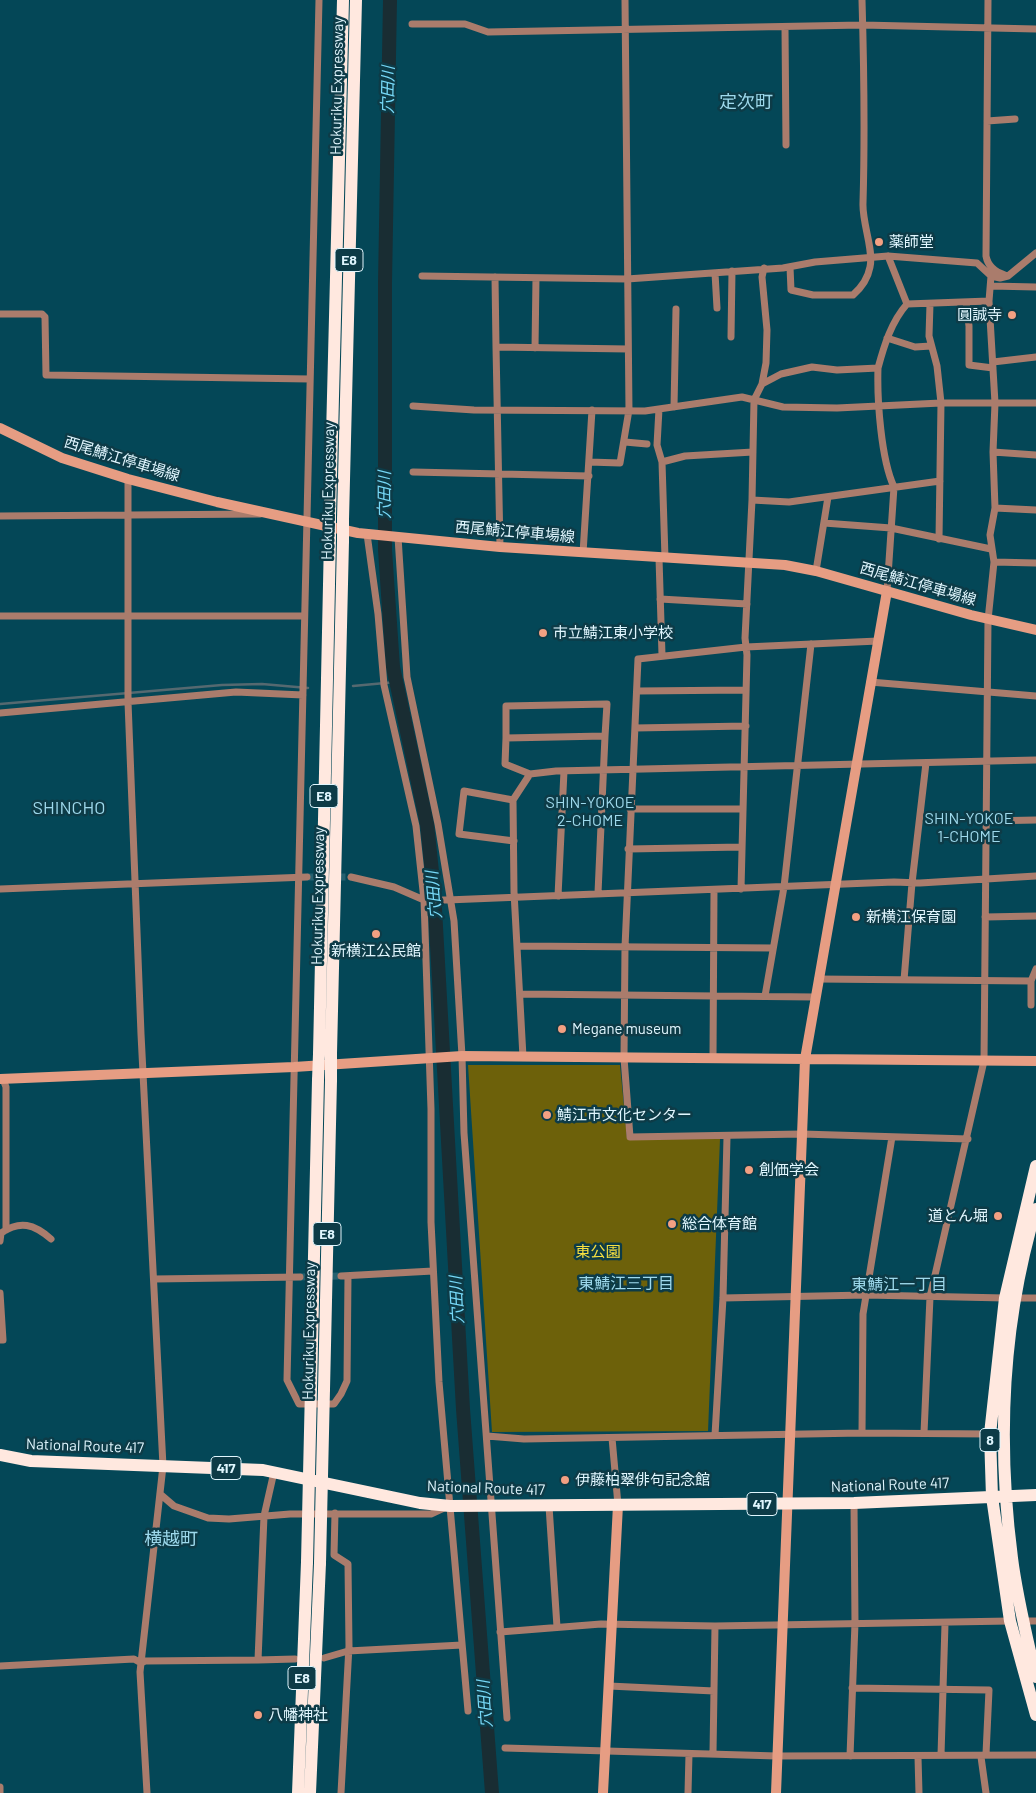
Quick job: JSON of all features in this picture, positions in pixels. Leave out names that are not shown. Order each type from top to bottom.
[{"type":"highway","name":"Hokuriku Expressway","points":[[310,1793],[313,1563],[336,540],[330,515],[343,0]]},
{"type":"highway","name":"Hokuriku Expressway","points":[[336,540],[343,519],[356,0]]},
{"type":"highway","name":"8","points":[[1036,1166],[1011,1298],[990,1434],[992,1498],[1010,1621],[1036,1715]]},
{"type":"highway","name":"8","points":[[1036,1209],[1011,1298],[1002,1424],[1012,1559],[1030,1621],[1036,1677]]},
{"type":"highway","name":"National Route 417","points":[[0,1455],[31,1462],[274,1472],[420,1502],[450,1506],[854,1503],[1036,1495]]},
{"type":"highway","name":"Hokuriku Expressway","points":[[298,1793],[306,1580],[313,1563]]},
{"type":"highway","points":[[289,1793],[306,1580]]},
{"type":"street","points":[[319,0],[289,1278],[288,1380],[299,1404],[334,1404],[347,1381],[344,1276],[433,1272]]},
{"type":"street","points":[[590,462],[620,463],[629,410],[625,0]]},
{"type":"street","points":[[790,267],[791,290],[814,295],[853,295],[864,282],[870,268],[871,256],[864,226],[863,201],[862,0]]},
{"type":"street","points":[[988,0],[986,256],[988,263],[995,272],[1008,276]]},
{"type":"street","points":[[412,24],[465,24],[488,32],[785,28],[862,25],[1036,29]]},
{"type":"street","points":[[785,28],[786,146]]},
{"type":"street","points":[[987,121],[1015,119]]},
{"type":"street","points":[[422,276],[627,279],[790,267],[871,256],[888,256],[977,263],[991,276],[1000,278],[1008,276],[1036,253]]},
{"type":"street","points":[[888,256],[907,304]]},
{"type":"street","points":[[741,889],[746,726],[747,604],[754,400],[762,384],[766,363],[767,330],[762,277],[764,268]]},
{"type":"street","points":[[731,337],[732,271]]},
{"type":"street","points":[[715,273],[717,308]]},
{"type":"street","points":[[924,1433],[930,1297],[968,1139],[984,1061],[986,980],[984,880],[987,821],[988,620],[994,562],[991,548],[995,508],[993,452],[996,403],[989,301],[991,276]]},
{"type":"street","points":[[494,277],[500,547]]},
{"type":"street","points":[[535,348],[536,278]]},
{"type":"street","points":[[991,286],[1036,287]]},
{"type":"street","points":[[776,1793],[805,1060],[887,591],[894,487],[889,477],[879,408],[878,368],[887,338],[900,312],[907,304],[989,301]]},
{"type":"street","points":[[966,302],[969,326],[969,365],[993,365],[1036,357]]},
{"type":"street","points":[[930,304],[929,336],[937,366],[941,403],[939,539]]},
{"type":"street","points":[[674,407],[676,309]]},
{"type":"street","points":[[0,314],[42,314],[45,317],[46,375],[310,379]]},
{"type":"street","points":[[887,338],[915,347],[931,346]]},
{"type":"street","points":[[496,347],[628,349]]},
{"type":"street","points":[[762,384],[781,374],[812,367],[837,370],[878,368]]},
{"type":"street","points":[[413,406],[645,411],[742,396],[783,407],[879,408],[941,403],[1036,403]]},
{"type":"street","points":[[659,409],[657,445],[662,462],[660,599],[662,655]]},
{"type":"street","points":[[583,553],[592,410]]},
{"type":"street","name":"西尾鯖江停車場線","points":[[0,428],[62,458],[128,478],[217,502],[371,534],[500,547],[749,562],[816,571],[988,620],[1036,630]]},
{"type":"street","points":[[625,442],[647,444]]},
{"type":"street","points":[[662,462],[685,456],[753,452]]},
{"type":"street","points":[[993,452],[1036,455]]},
{"type":"street","points":[[413,472],[589,476]]},
{"type":"street","points":[[128,478],[128,702],[163,1466],[141,1664],[147,1793]]},
{"type":"street","points":[[752,500],[789,502],[940,481]]},
{"type":"street","points":[[816,571],[828,496]]},
{"type":"street","points":[[995,508],[1036,510]]},
{"type":"street","points":[[0,516],[227,516],[275,513]]},
{"type":"street","points":[[824,523],[891,528],[991,548]]},
{"type":"street","points":[[371,534],[384,685],[416,826],[426,900],[433,1272],[439,1382],[468,1711]]},
{"type":"street","points":[[396,536],[407,677],[438,824],[448,900],[454,921],[465,1142],[487,1436],[487,1466],[507,1718]]},
{"type":"street","points":[[994,562],[1036,563]]},
{"type":"street","points":[[660,599],[747,604]]},
{"type":"street","points":[[0,616],[304,616]]},
{"type":"street","points":[[878,641],[746,647],[638,659],[638,691],[626,892],[624,995],[624,1058],[630,1137],[727,1137],[802,1134],[968,1139]]},
{"type":"street","points":[[765,996],[784,887],[811,644]]},
{"type":"street","points":[[870,682],[1036,696]]},
{"type":"street","points":[[638,691],[746,690]]},
{"type":"street","points":[[0,713],[236,692],[303,695]]},
{"type":"street","points":[[598,893],[604,771],[605,736],[607,704],[506,706],[505,764],[530,774],[564,771],[604,771],[798,766],[856,766],[987,760],[1036,760]]},
{"type":"street","points":[[635,728],[746,726]]},
{"type":"street","points":[[506,738],[605,736]]},
{"type":"street","points":[[904,980],[912,883],[926,763]]},
{"type":"street","points":[[558,896],[564,771]]},
{"type":"street","points":[[523,1057],[515,899],[513,800],[530,774]]},
{"type":"street","points":[[513,800],[464,788],[458,834],[514,841]]},
{"type":"street","points":[[630,810],[743,808]]},
{"type":"street","points":[[987,821],[1036,820]]},
{"type":"street","points":[[628,849],[742,847]]},
{"type":"street","points":[[351,876],[394,888],[426,900],[515,899],[598,893],[912,883],[1036,876]]},
{"type":"street","points":[[0,889],[306,877]]},
{"type":"street","points":[[713,1058],[714,890]]},
{"type":"street","points":[[985,917],[1036,916]]},
{"type":"street","points":[[518,946],[772,948]]},
{"type":"street","points":[[1031,1005],[1031,980],[1036,969]]},
{"type":"street","points":[[818,979],[1031,980]]},
{"type":"street","points":[[520,994],[815,997]]},
{"type":"street","points":[[1,1079],[294,1067],[462,1056],[1036,1061]]},
{"type":"street","points":[[1,1079],[6,1087],[3,1176],[6,1230]]},
{"type":"street","points":[[715,1435],[723,1298],[727,1137]]},
{"type":"street","points":[[862,1433],[863,1314],[892,1137]]},
{"type":"street","points":[[0,1241],[1,1233],[12,1226],[37,1227],[51,1238]]},
{"type":"street","points":[[154,1279],[300,1277]]},
{"type":"street","points":[[0,1294],[3,1340],[0,1340]]},
{"type":"street","points":[[723,1298],[795,1298],[866,1295],[1036,1298]]},
{"type":"street","points":[[487,1436],[524,1440],[862,1433],[990,1434]]},
{"type":"street","points":[[603,1793],[618,1505],[612,1438]]},
{"type":"street","points":[[258,1660],[264,1516],[274,1472]]},
{"type":"street","points":[[160,1494],[174,1506],[208,1518],[229,1520],[264,1516],[335,1513],[431,1514],[450,1506]]},
{"type":"street","points":[[850,1756],[856,1623],[854,1503]]},
{"type":"street","points":[[549,1506],[557,1626]]},
{"type":"street","points":[[335,1513],[334,1555],[348,1564],[348,1651],[341,1793]]},
{"type":"street","points":[[500,1632],[557,1626],[612,1624],[716,1626],[856,1623],[945,1624],[955,1621],[1010,1621]]},
{"type":"street","points":[[941,1755],[945,1624]]},
{"type":"street","points":[[713,1754],[716,1626]]},
{"type":"street","points":[[324,1658],[348,1651],[462,1645]]},
{"type":"street","points":[[0,1666],[134,1659],[141,1664]]},
{"type":"street","points":[[141,1664],[145,1661],[296,1659]]},
{"type":"street","points":[[609,1686],[714,1691]]},
{"type":"street","points":[[852,1688],[989,1690],[984,1756],[986,1793]]},
{"type":"street","points":[[505,1748],[777,1756],[918,1757],[941,1755],[1036,1755]]},
{"type":"street","points":[[688,1793],[689,1754]]},
{"type":"street","points":[[918,1757],[919,1793]]},
{"type":"street","points":[[0,1787],[0,1793]]},
{"type":"green space","name":"東公園","points":[[468,1065],[620,1065],[627,1138],[720,1139],[708,1431],[492,1432]]},
{"type":"waterway","name":"穴田川","points":[[390,0],[385,283],[385,550],[393,667],[427,824],[434,891],[463,1409],[492,1793]]},
{"type":"waterway","points":[[353,686],[396,682]]},
{"type":"waterway","points":[[0,704],[222,685],[262,684],[308,688]]},
{"type":"tunnel","points":[[307,877],[351,877]]},
{"type":"tunnel","points":[[300,1277],[341,1276]]},
{"type":"place","name":"薬師堂","points":[[879,242]]},
{"type":"place","name":"圓誠寺","points":[[1012,315]]},
{"type":"place","name":"市立鯖江東小学校","points":[[543,633]]},
{"type":"place","name":"新横江保育園","points":[[856,917]]},
{"type":"place","name":"新横江公民館","points":[[376,934]]},
{"type":"place","name":"Megane museum","points":[[562,1029]]},
{"type":"place","name":"鯖江市文化センター","points":[[547,1115]]},
{"type":"place","name":"創価学会","points":[[749,1170]]},
{"type":"place","name":"道とん堀","points":[[998,1216]]},
{"type":"place","name":"総合体育館","points":[[672,1224]]},
{"type":"place","name":"伊藤柏翠俳句記念館","points":[[565,1480]]},
{"type":"place","name":"八幡神社","points":[[258,1715]]},
{"type":"district","name":"定次町","points":[[746,102]]},
{"type":"district","name":"SHINCHO","points":[[69,808]]},
{"type":"district","name":"SHIN-YOKOE 2-CHOME","points":[[590,812]]},
{"type":"district","name":"SHIN-YOKOE 1-CHOME","points":[[969,828]]},
{"type":"district","name":"東鯖江三丁目","points":[[626,1284]]},
{"type":"district","name":"東鯖江一丁目","points":[[899,1285]]},
{"type":"district","name":"横越町","points":[[171,1539]]}]
